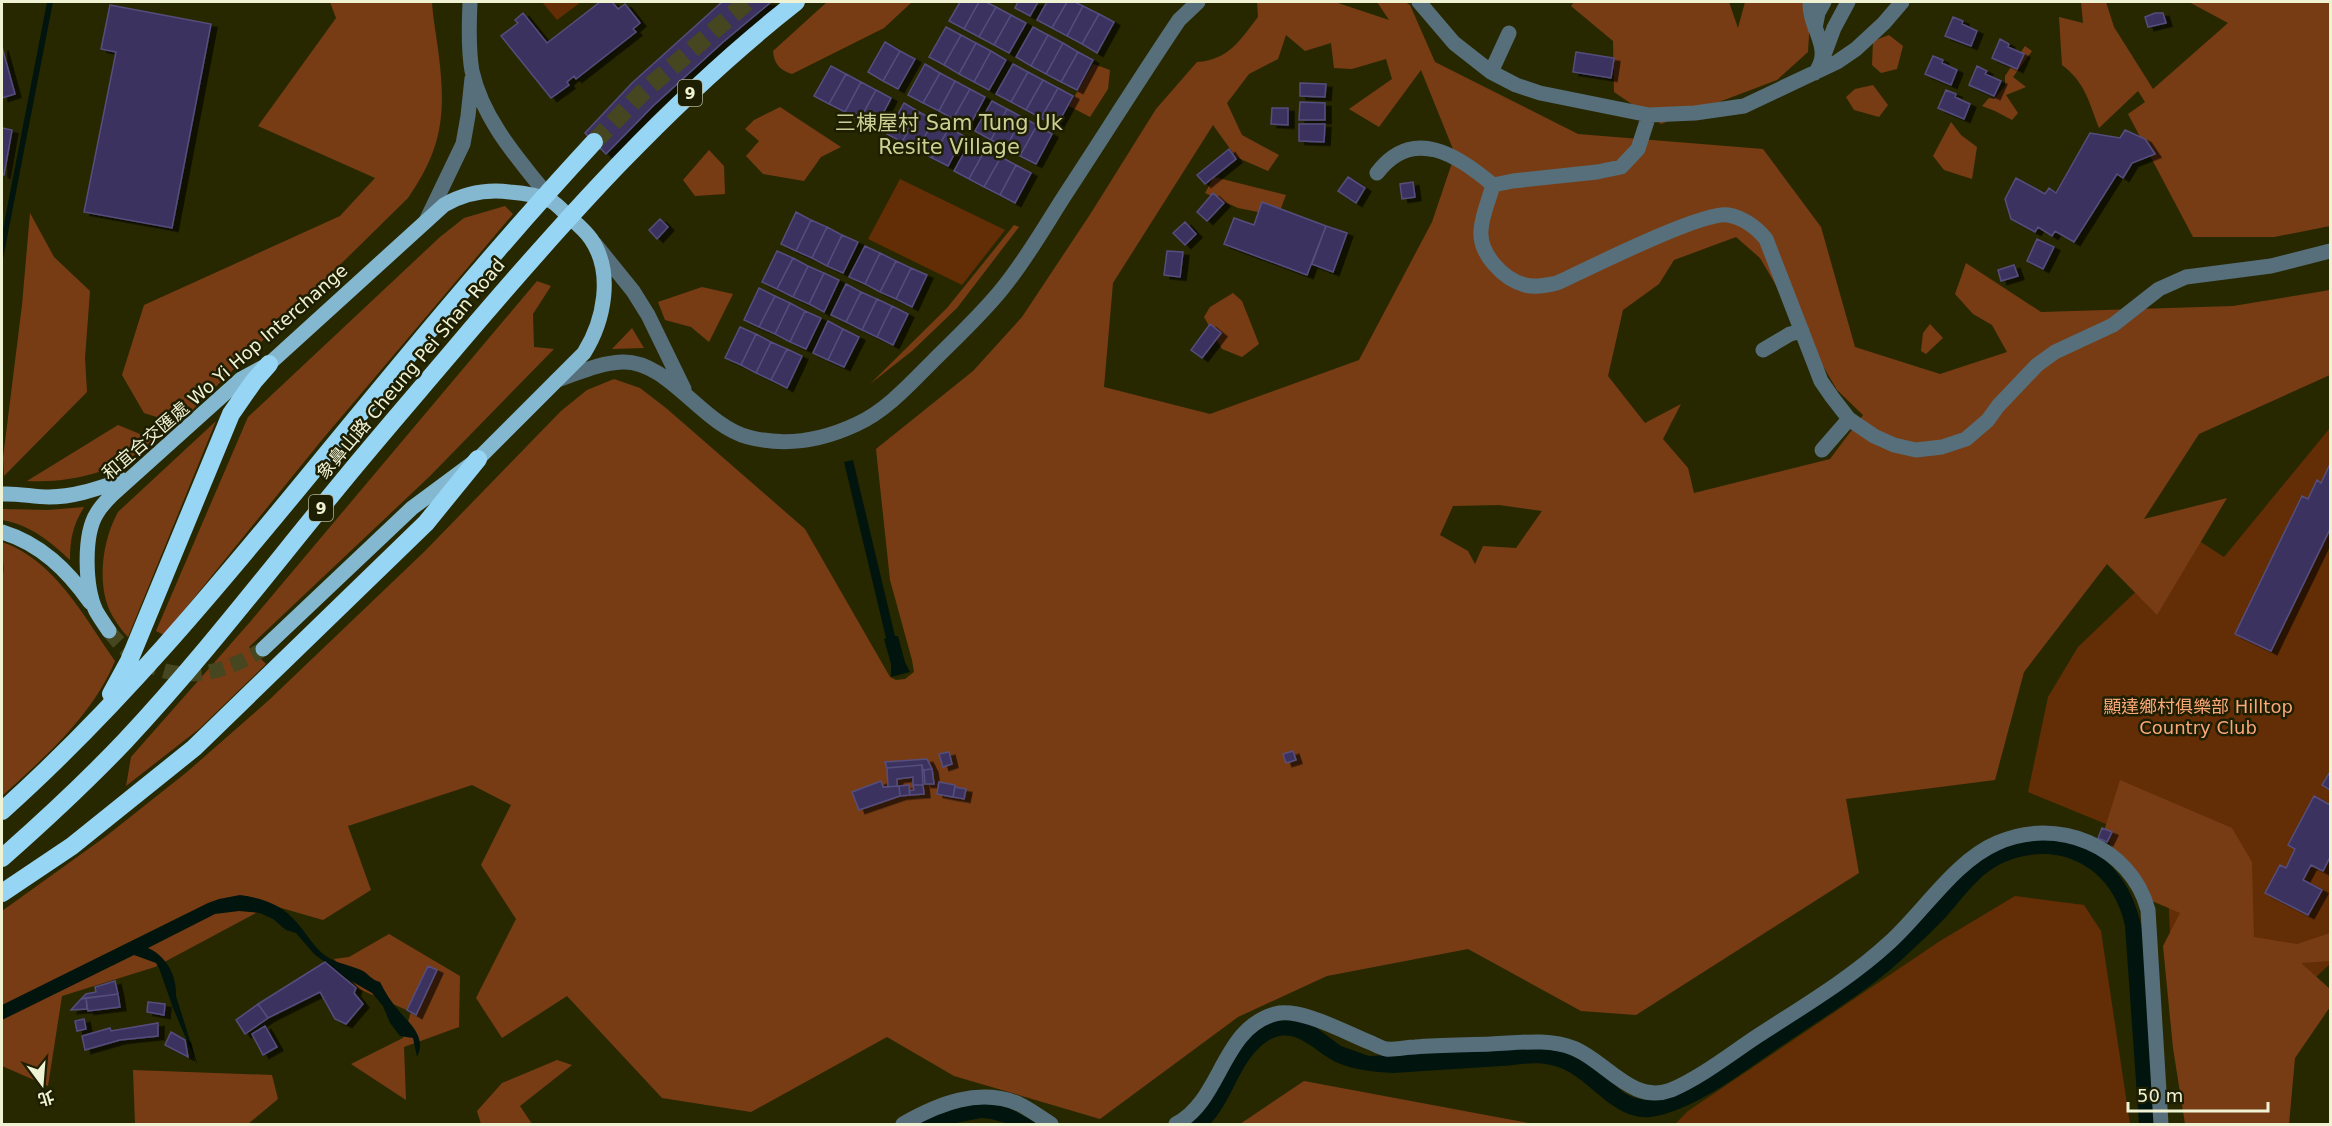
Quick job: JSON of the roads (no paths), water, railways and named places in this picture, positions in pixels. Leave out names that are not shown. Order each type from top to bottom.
[{"type":"highway","name":"象鼻山路 Cheung Pei Shan Road","points":[[2,858],[46,819],[147,717],[230,620],[349,474],[591,193],[650,131],[707,77],[796,2]]},
{"type":"highway","name":"象鼻山路 Cheung Pei Shan Road","points":[[2,811],[54,762],[179,632],[473,277],[594,142]]},
{"type":"highway","points":[[90,725],[129,661],[231,414],[269,364]]},
{"type":"highway","points":[[2,893],[72,846],[194,748],[426,523],[478,459]]},
{"type":"main road","name":"和宜合交匯處 Wo Yi Hop Interchange","points":[[109,631],[96,609],[88,576],[90,530],[103,504],[241,379],[269,364],[444,205],[458,197],[488,191],[522,193],[552,201],[590,237],[600,261],[604,282],[602,313],[592,340],[584,353],[478,459],[412,508],[263,649]]},
{"type":"main road","points":[[2,494],[49,497],[74,495],[132,477]]},
{"type":"main road","points":[[2,532],[34,546],[50,557],[78,585],[96,609]]},
{"type":"street","points":[[426,221],[463,144],[472,72],[470,2]]},
{"type":"street","points":[[557,380],[598,366],[625,362],[654,371],[671,382],[724,427],[770,442],[793,443],[825,437],[859,423],[909,385],[1003,288],[1179,20],[1198,2]]},
{"type":"street","points":[[1419,2],[1462,50],[1491,72],[1516,85],[1540,93],[1649,115],[1695,113],[1744,106],[1837,62],[1856,49],[1884,23],[1902,2]]},
{"type":"street","points":[[1431,2],[1440,28]]},
{"type":"street","points":[[1810,2],[1815,28],[1824,55]]},
{"type":"street","points":[[1815,28],[1824,2]]},
{"type":"street","points":[[1815,74],[1821,66],[1834,28],[1848,2]]},
{"type":"street","points":[[1491,72],[1509,33]]},
{"type":"street","points":[[472,72],[492,120],[552,201]]},
{"type":"street","points":[[1494,185],[1621,167],[1638,148],[1649,115]]},
{"type":"street","points":[[1377,173],[1384,162],[1399,154],[1424,148],[1446,151],[1470,165],[1494,185]]},
{"type":"street","points":[[1494,185],[1481,232],[1484,249],[1491,260],[1508,277],[1525,286],[1557,283],[1688,224],[1711,217],[1727,215],[1756,227],[1767,240],[1821,381],[1849,419],[1874,436],[1894,445],[1916,450],[1942,447],[1978,430],[2037,364],[2073,342],[2113,325],[2159,289],[2186,277],[2271,266],[2331,250]]},
{"type":"street","points":[[590,237],[633,291],[648,315],[677,378],[692,402]]},
{"type":"street","points":[[1763,350],[1790,333],[1802,331]]},
{"type":"street","points":[[1822,450],[1849,419]]},
{"type":"street","points":[[1176,1125],[1188,1117],[1202,1101],[1242,1033],[1258,1021],[1277,1013],[1290,1012],[1386,1049],[1558,1043],[1586,1054],[1628,1085],[1641,1091],[1671,1090],[1709,1068],[1860,967],[1892,941],[1971,859],[1996,843],[2021,835],[2038,833],[2069,835],[2095,846],[2120,861],[2140,888],[2148,910],[2161,1125]]},
{"type":"street","points":[[903,1125],[953,1101],[979,1096],[1019,1104],[1051,1125]]},
{"type":"tunnel","points":[[594,142],[643,92],[747,2]]},
{"type":"tunnel","points":[[109,631],[125,649],[143,662],[162,670],[182,674],[222,669],[243,661],[263,649]]},
{"type":"district","name":"三棟屋村 Sam Tung Uk Resite Village","points":[[949,135]]},
{"type":"park label","name":"顯達鄉村俱樂部 Hilltop Country Club","points":[[2198,717]]}]
